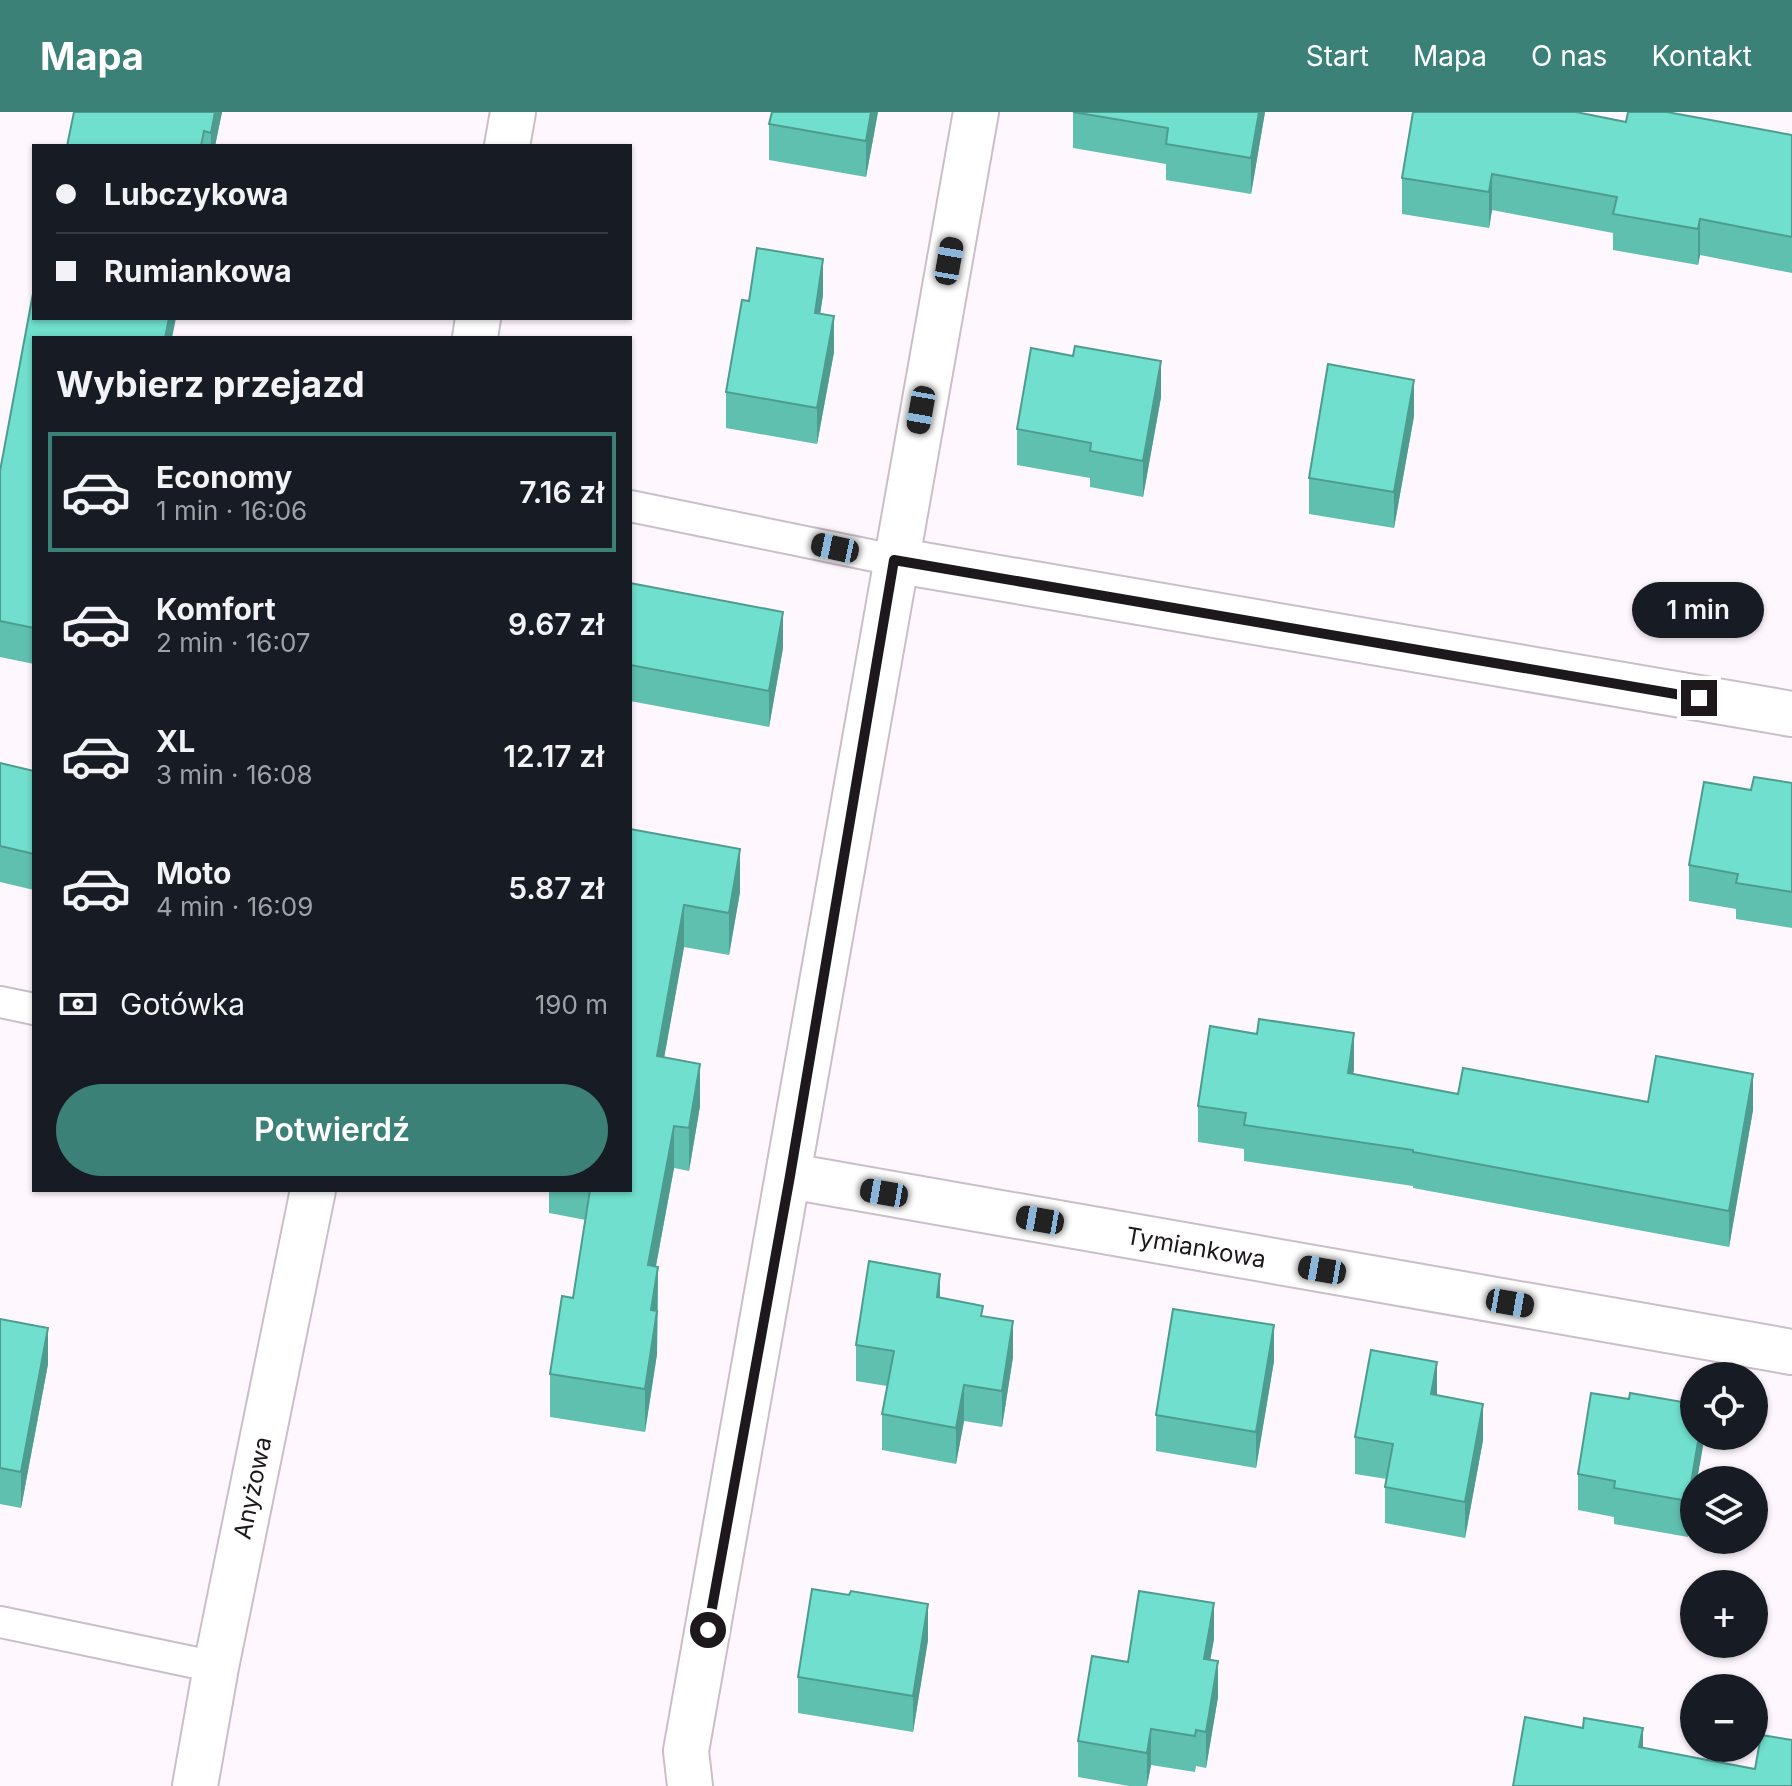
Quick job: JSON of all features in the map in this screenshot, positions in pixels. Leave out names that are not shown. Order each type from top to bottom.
[{"type":"street","points":[[507,144],[513,112]]},
{"type":"street","points":[[690,1786],[686,1751],[790,1176],[894,560],[976,112]]},
{"type":"street","points":[[894,560],[1792,714]]},
{"type":"street","name":"Tymiankowa","points":[[790,1176],[1792,1352]]},
{"type":"street","name":"Anyżowa","points":[[195,1786],[216,1667],[313,1192]]},
{"type":"lane","points":[[632,506],[894,560]]},
{"type":"lane","points":[[0,1002],[32,1009]]},
{"type":"lane","points":[[0,1622],[216,1667]]},
{"type":"building","points":[[74,112],[215,112],[211,133],[204,131],[201,144],[67,144]]},
{"type":"building","points":[[772,112],[871,112],[866,141],[769,124]]},
{"type":"building","points":[[1073,112],[1259,112],[1251,158],[1166,144],[1168,128]]},
{"type":"building","points":[[1413,112],[1576,112],[1626,122],[1628,112],[1667,112],[1792,135],[1792,237],[1700,219],[1698,229],[1613,214],[1617,197],[1492,174],[1489,192],[1402,178]]},
{"type":"building","points":[[757,248],[823,259],[815,313],[834,316],[817,408],[726,392],[742,300],[749,301]]},
{"type":"building","points":[[32,299],[32,320],[169,320],[165,336],[32,336],[32,628],[0,621],[0,471]]},
{"type":"building","points":[[1075,346],[1161,361],[1143,461],[1090,451],[1091,443],[1017,429],[1031,348],[1073,356]]},
{"type":"building","points":[[1328,364],[1414,380],[1394,492],[1309,478]]},
{"type":"building","points":[[632,583],[783,612],[769,691],[632,665]]},
{"type":"building","points":[[0,763],[32,771],[32,854],[0,846]]},
{"type":"building","points":[[1754,777],[1792,783],[1792,892],[1736,883],[1738,874],[1689,865],[1704,782],[1751,790]]},
{"type":"building","points":[[632,829],[740,849],[729,913],[684,905],[657,1056],[700,1064],[689,1128],[674,1126],[648,1265],[658,1267],[651,1310],[657,1311],[645,1389],[550,1374],[562,1296],[573,1298],[590,1192],[632,1192]]},
{"type":"building","points":[[1259,1019],[1354,1033],[1348,1073],[1458,1094],[1463,1068],[1648,1102],[1656,1056],[1753,1074],[1729,1211],[1413,1150],[1244,1125],[1246,1113],[1198,1106],[1210,1026],[1257,1034]]},
{"type":"building","points":[[869,1261],[940,1274],[937,1297],[983,1306],[981,1316],[1013,1321],[1002,1391],[964,1385],[956,1428],[882,1414],[894,1351],[856,1345]]},
{"type":"building","points":[[1173,1309],[1274,1325],[1256,1432],[1156,1415]]},
{"type":"building","points":[[0,1319],[48,1328],[21,1472],[0,1468]]},
{"type":"building","points":[[1371,1350],[1437,1362],[1431,1394],[1483,1404],[1465,1502],[1385,1487],[1393,1444],[1355,1437]]},
{"type":"building","points":[[1591,1393],[1629,1399],[1630,1393],[1680,1402],[1680,1450],[1697,1450],[1694,1466],[1680,1466],[1680,1500],[1614,1488],[1615,1481],[1578,1474]]},
{"type":"building","points":[[812,1589],[849,1595],[851,1591],[928,1604],[913,1696],[798,1677]]},
{"type":"building","points":[[1139,1591],[1214,1603],[1204,1659],[1218,1661],[1206,1732],[1196,1730],[1195,1736],[1151,1729],[1147,1753],[1078,1741],[1092,1656],[1128,1662]]},
{"type":"building","points":[[1525,1717],[1583,1728],[1584,1718],[1643,1728],[1639,1747],[1680,1755],[1680,1762],[1718,1762],[1755,1769],[1756,1762],[1768,1762],[1768,1736],[1792,1740],[1792,1786],[1513,1786]]},
{"type":"route","points":[[708,1630],[790,1176],[894,560],[1699,698]]}]
